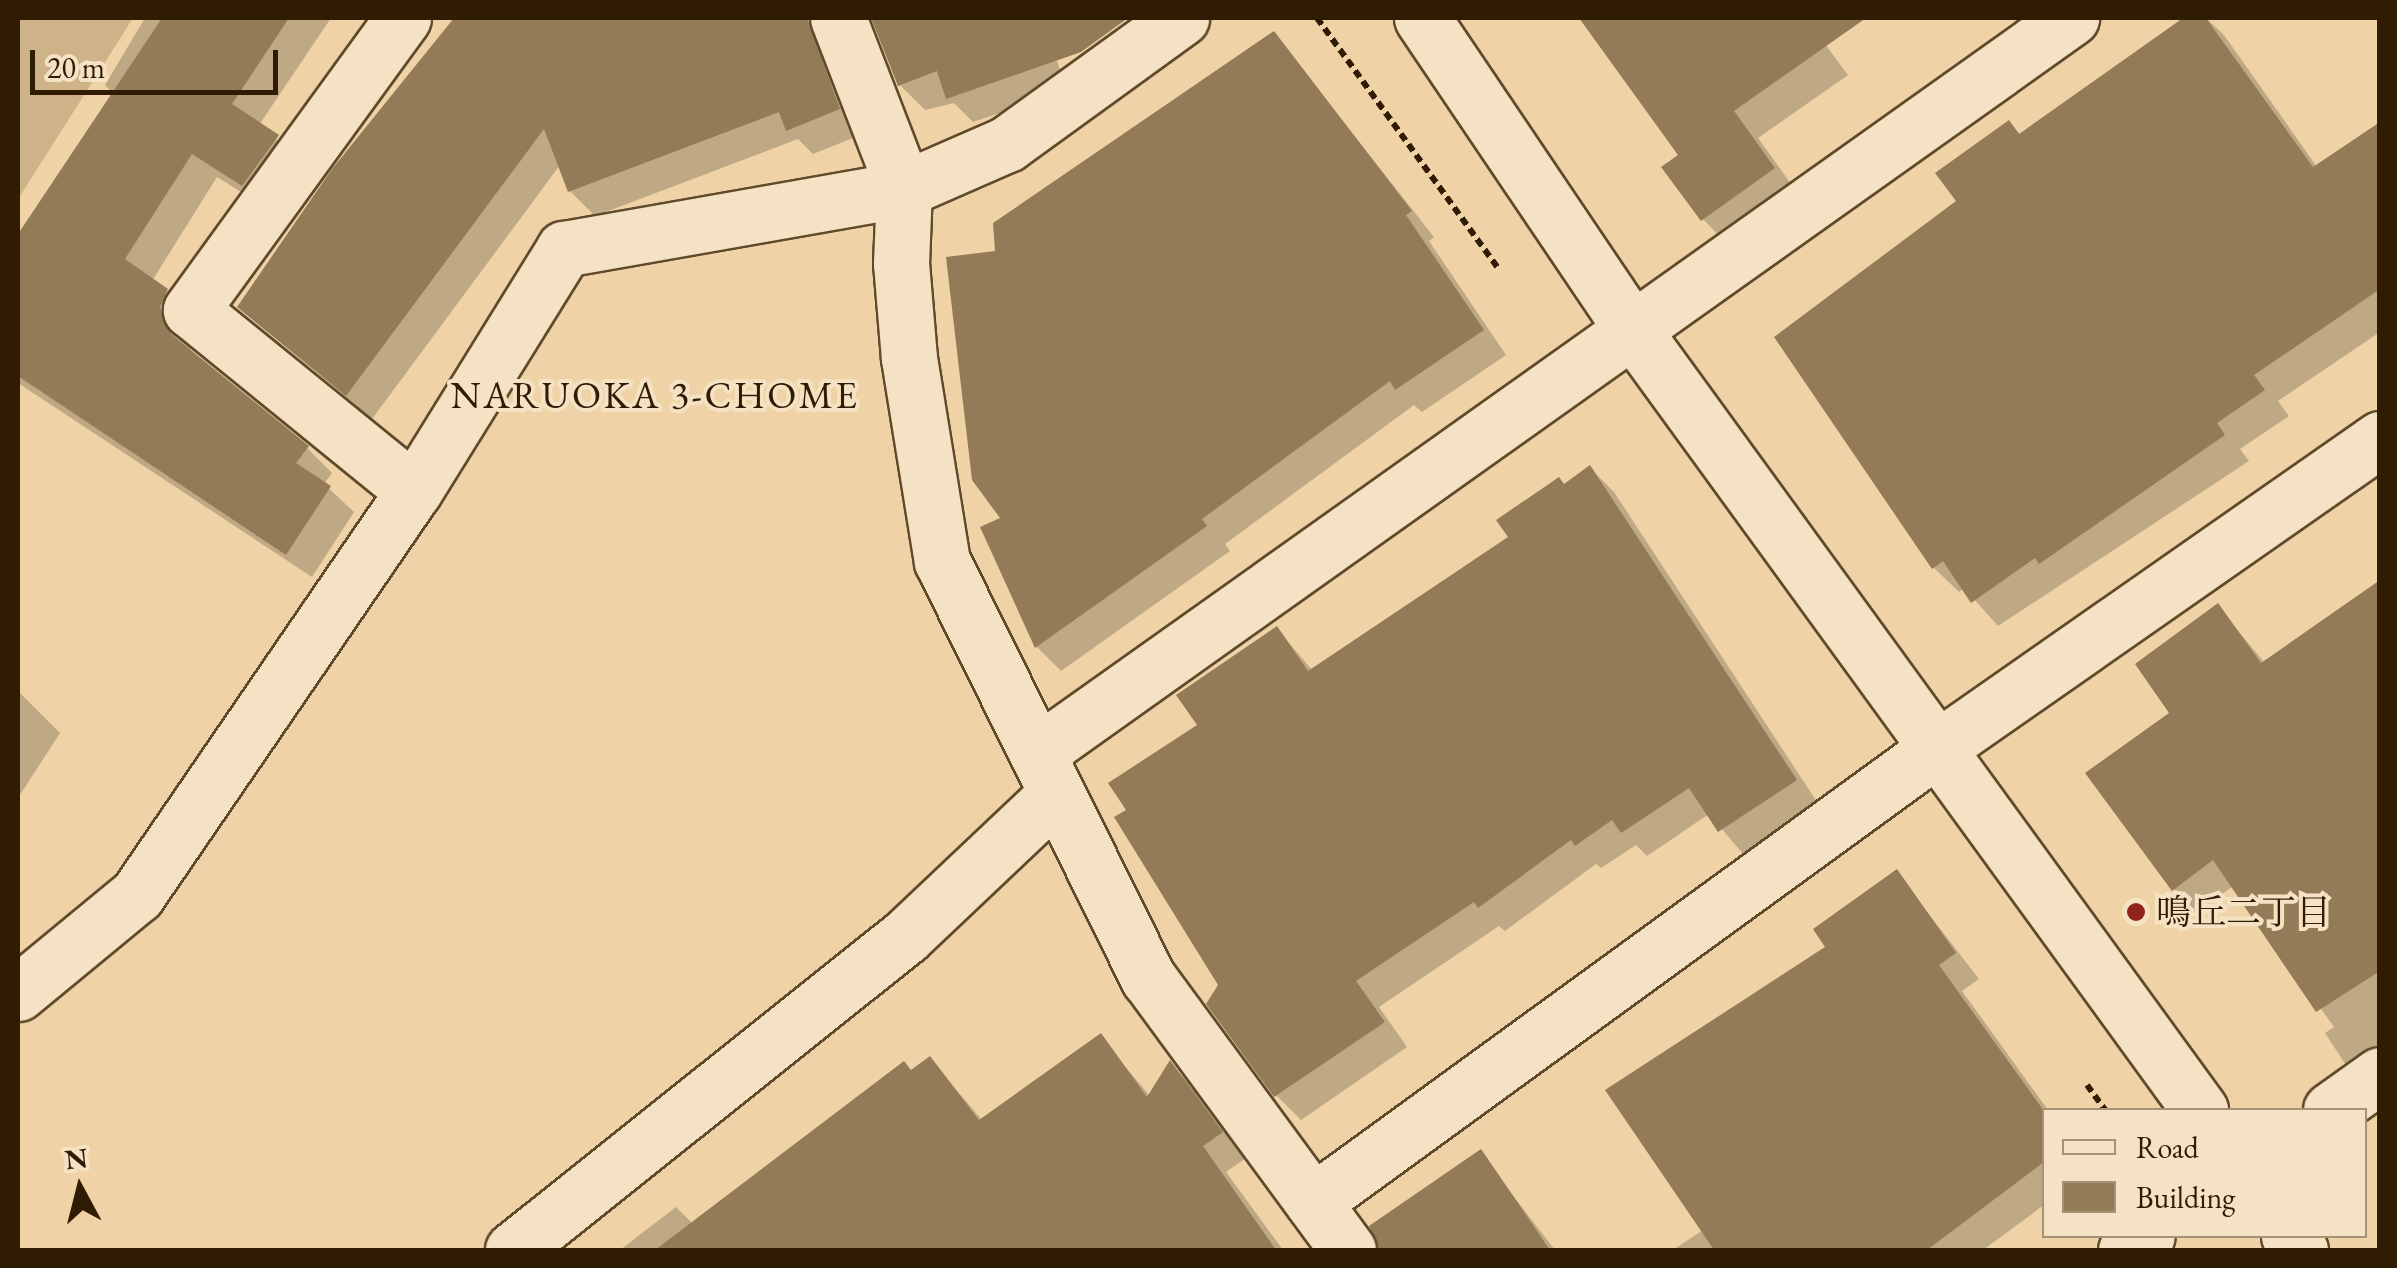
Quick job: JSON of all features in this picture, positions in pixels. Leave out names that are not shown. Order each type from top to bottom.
[{"type":"street","points":[[403,18],[190,310],[414,491]]},
{"type":"street","points":[[838,18],[904,189],[900,263],[909,358],[942,561],[1150,979],[1348,1250]]},
{"type":"street","points":[[18,993],[137,896],[414,491],[564,249],[904,189],[1007,144],[1181,18]]},
{"type":"street","points":[[1422,18],[1632,329],[2199,1108]]},
{"type":"street","points":[[513,1250],[906,936],[1047,773],[1632,329],[2070,18]]},
{"type":"street","points":[[1313,1202],[1939,747],[2380,439]]},
{"type":"street","points":[[2333,1108],[2380,1074]]},
{"type":"path","points":[[1317,18],[1509,283]]},
{"type":"shaded area","points":[[18,18],[133,18],[18,199]]},
{"type":"building","points":[[162,18],[289,18],[232,104],[279,135],[242,186],[192,154],[125,259],[168,289],[160,307],[171,334],[309,446],[296,463],[331,486],[286,555],[18,376],[18,234]]},
{"type":"building","points":[[454,18],[807,18],[840,109],[786,131],[779,112],[568,192],[544,129],[346,396],[237,307],[332,169]]},
{"type":"building","points":[[871,18],[1128,18],[1081,52],[946,99],[937,71],[898,86]]},
{"type":"building","points":[[1579,18],[1866,18],[1734,111],[1775,168],[1701,221],[1661,167],[1678,155]]},
{"type":"building","points":[[2183,18],[2206,18],[2313,167],[2380,122],[2380,289],[2254,375],[2265,390],[2217,423],[2225,435],[2039,564],[2035,558],[1971,603],[1943,561],[1932,569],[1774,337],[1956,201],[1935,173],[2009,120],[2019,134]]},
{"type":"building","points":[[1274,31],[1412,211],[1406,215],[1484,330],[1395,390],[1390,381],[1202,519],[1207,526],[1035,648],[980,527],[1000,518],[972,480],[946,257],[995,251],[993,223]]},
{"type":"building","points":[[1590,465],[1797,780],[1718,832],[1689,788],[1621,833],[1612,820],[1575,846],[1571,840],[1478,908],[1474,902],[1356,981],[1385,1022],[1274,1097],[1206,1004],[1218,985],[1114,817],[1126,810],[1108,783],[1197,725],[1176,695],[1277,626],[1308,671],[1508,537],[1496,520],[1559,477],[1564,484]]},
{"type":"building","points":[[2380,580],[2380,971],[2316,1012],[2213,860],[2172,891],[2085,773],[2169,713],[2135,664],[2218,603],[2261,663]]},
{"type":"building","points":[[1897,869],[1956,953],[1939,965],[2042,1108],[2042,1164],[1927,1250],[1714,1250],[1605,1090],[1825,947],[1813,929]]},
{"type":"building","points":[[1101,1033],[1147,1097],[1170,1060],[1223,1132],[1203,1146],[1276,1250],[655,1250],[904,1061],[911,1070],[930,1056],[979,1120]]},
{"type":"building","points":[[1481,1149],[1550,1250],[1379,1250],[1369,1226]]},
{"type":"place","name":"鳴丘二丁目","points":[[2136,912]]},
{"type":"district","name":"NARUOKA 3-CHOME","points":[[655,395]]}]
